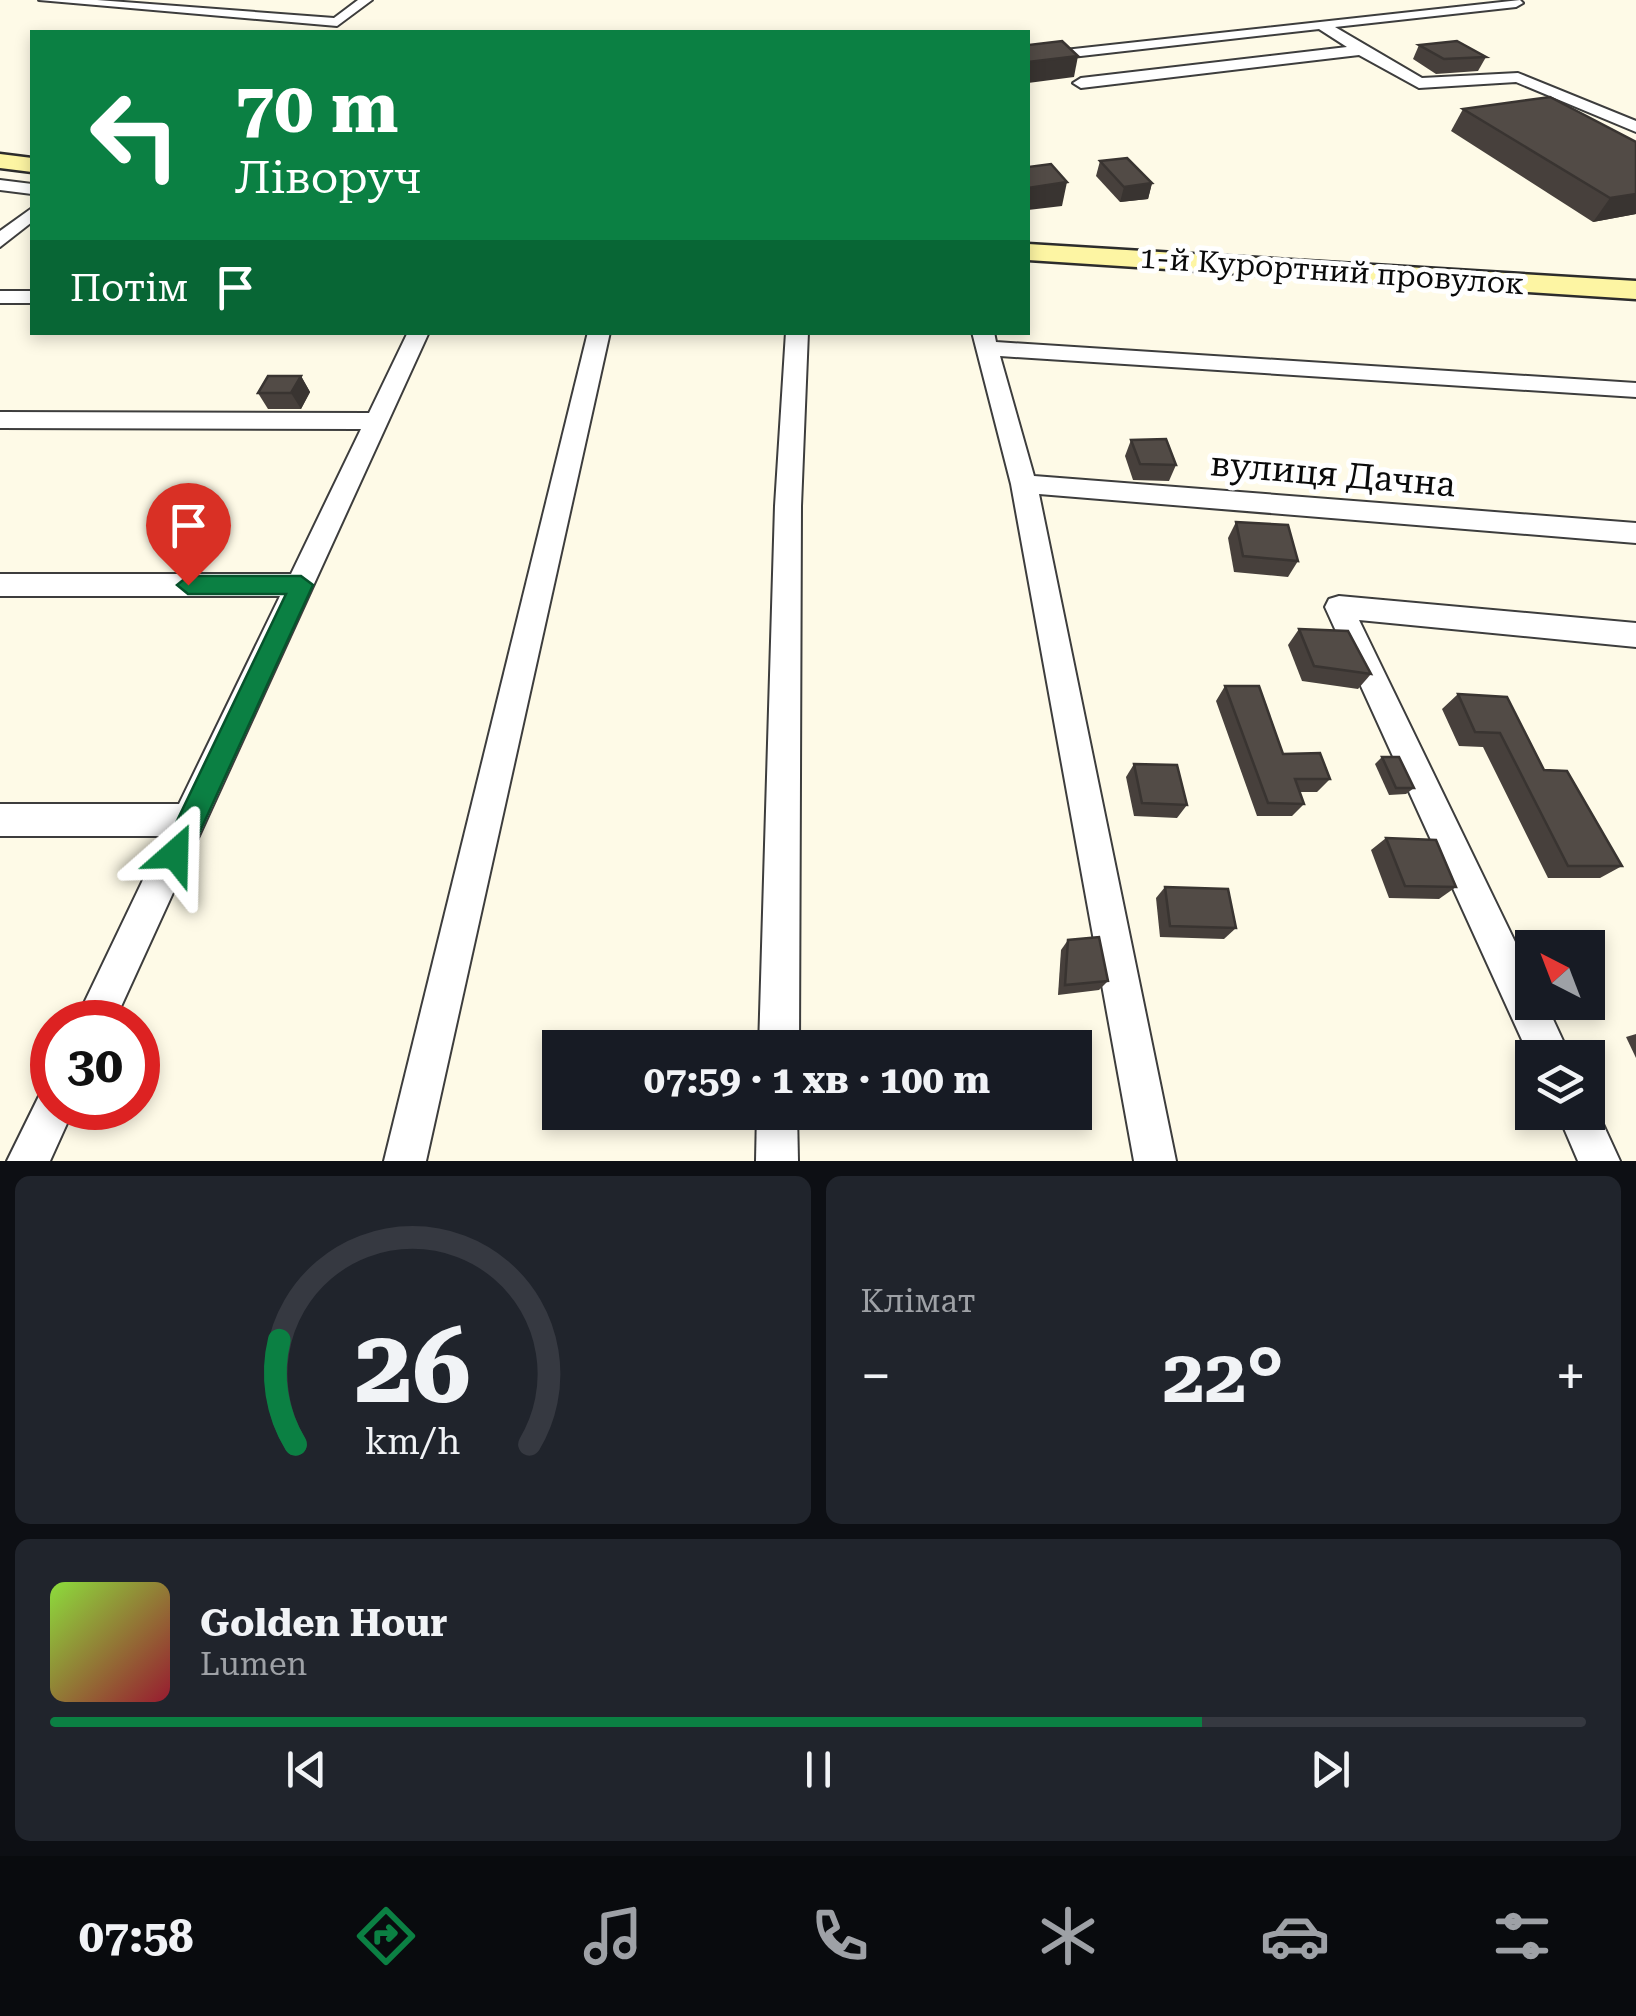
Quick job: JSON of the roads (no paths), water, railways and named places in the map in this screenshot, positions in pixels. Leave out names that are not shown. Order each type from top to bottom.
[{"type":"street","points":[[44,0],[155,4],[337,22]]},
{"type":"street","points":[[243,14],[264,0]]},
{"type":"street","points":[[327,30],[366,0]]},
{"type":"street","points":[[1030,58],[1516,3]]},
{"type":"street","points":[[1322,25],[1419,84],[1518,77],[1636,127]]},
{"type":"street","points":[[1081,83],[1361,50]]},
{"type":"street","points":[[0,161],[30,165]]},
{"type":"street","points":[[0,185],[30,189]]},
{"type":"street","points":[[0,242],[30,215]]},
{"type":"street","name":"1-й Курортний провулок","points":[[1030,252],[1636,290]]},
{"type":"street","points":[[0,298],[30,298]]},
{"type":"street","points":[[105,1000],[417,335]]},
{"type":"street","points":[[405,1161],[597,335]]},
{"type":"street","points":[[779,1030],[788,506],[797,335]]},
{"type":"street","points":[[1154,1161],[1024,484],[985,340],[1636,390]]},
{"type":"street","points":[[0,420],[376,421]]},
{"type":"street","name":"вулиця Дачна","points":[[1024,484],[1636,533]]},
{"type":"street","points":[[0,584],[301,585]]},
{"type":"street","points":[[1543,1040],[1339,607],[1636,634]]},
{"type":"street","points":[[0,820],[191,820]]},
{"type":"street","points":[[28,1161],[43,1130]]},
{"type":"street","points":[[776,1161],[777,1130]]},
{"type":"street","points":[[1584,1130],[1599,1161]]}]
